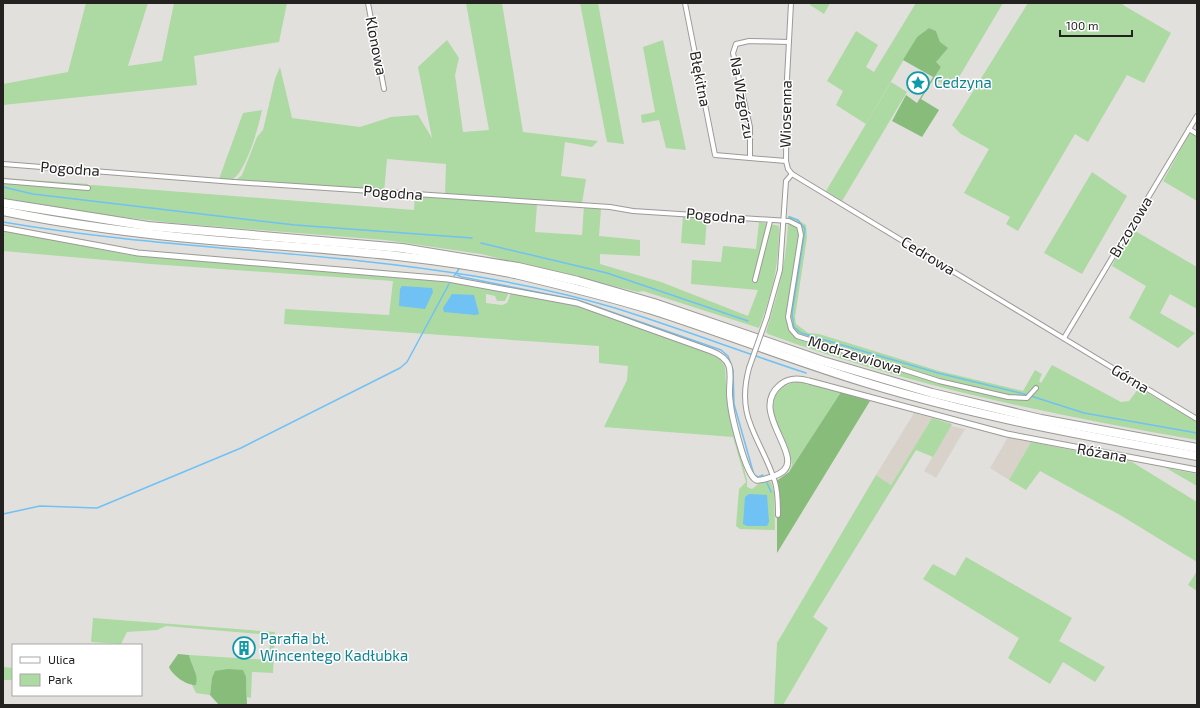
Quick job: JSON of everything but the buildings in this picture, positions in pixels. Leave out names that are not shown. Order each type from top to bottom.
[{"type":"highway","points":[[3,203],[148,226],[402,248],[518,267],[636,297],[823,361],[932,394],[1040,419],[1197,448]]},
{"type":"highway","points":[[3,211],[148,234],[374,252],[428,259],[511,274],[577,289],[645,308],[822,369],[916,398],[1038,427],[1197,456]]},
{"type":"street","name":"Klonowa","points":[[368,3],[384,89]]},
{"type":"street","name":"Błękitna","points":[[685,3],[716,155],[750,158]]},
{"type":"street","name":"Wiosenna","points":[[791,3],[786,161],[788,169],[792,174]]},
{"type":"street","name":"Na Wzgórzu","points":[[750,158],[750,127],[733,53],[734,48],[736,44],[749,41],[789,42]]},
{"type":"street","name":"Brzozowa","points":[[1064,338],[1197,116]]},
{"type":"street","points":[[1189,129],[1197,134]]},
{"type":"street","points":[[750,158],[786,161]]},
{"type":"street","name":"Pogodna","points":[[3,164],[242,183],[610,207],[633,211],[783,222]]},
{"type":"street","points":[[778,515],[777,493],[773,476],[752,431],[746,414],[745,389],[749,368],[767,317],[780,270],[786,180],[792,174]]},
{"type":"street","name":"Cedrowa","points":[[792,174],[1064,338]]},
{"type":"street","points":[[3,181],[88,188]]},
{"type":"street","points":[[755,280],[770,221]]},
{"type":"street","name":"Modrzewiowa","points":[[783,222],[796,223],[800,229],[801,235],[788,317],[791,330],[797,336],[939,381],[1021,399],[1030,396],[1036,388]]},
{"type":"street","points":[[3,228],[138,253],[448,279],[481,284],[585,305],[711,351],[724,358],[729,369],[732,411],[748,472],[756,480],[773,476]]},
{"type":"street","name":"Górna","points":[[1064,338],[1197,419]]},
{"type":"street","name":"Różana","points":[[773,476],[785,472],[789,463],[772,419],[770,401],[778,387],[792,380],[809,380],[1007,434],[1056,445],[1197,470]]},
{"type":"shaded area","points":[[914,413],[932,418],[891,485],[876,475]]},
{"type":"shaded area","points":[[951,426],[965,429],[936,478],[924,471]]},
{"type":"shaded area","points":[[1008,437],[1031,442],[1009,480],[990,468]]},
{"type":"green space","points":[[86,3],[148,3],[128,66],[162,61],[174,3],[287,3],[279,42],[194,56],[197,85],[3,105],[3,84],[68,72]]},
{"type":"green space","points":[[466,3],[502,3],[523,132],[598,141],[592,147],[565,142],[561,176],[586,179],[582,203],[619,206],[619,210],[601,209],[599,236],[640,240],[640,256],[600,254],[600,264],[661,282],[748,316],[758,290],[691,284],[692,260],[721,262],[723,246],[756,249],[759,222],[779,226],[778,253],[774,278],[759,328],[643,291],[638,292],[481,254],[385,240],[173,223],[88,213],[3,198],[3,178],[88,184],[88,187],[92,185],[414,210],[415,194],[537,204],[535,232],[582,235],[584,206],[445,196],[446,164],[387,159],[384,192],[234,182],[242,175],[257,137],[263,130],[275,79],[280,67],[292,118],[360,127],[391,117],[418,115],[432,138],[418,67],[447,40],[459,58],[455,75],[463,132],[489,130]]},
{"type":"green space","points":[[580,3],[598,3],[624,144],[607,142]]},
{"type":"green space","points":[[811,3],[830,3],[824,14],[810,5]]},
{"type":"green space","points":[[916,3],[1003,3],[952,89],[934,79],[941,67],[936,63],[940,42],[936,31],[929,28],[917,37],[866,124],[836,105],[843,91],[827,81],[856,31],[878,45],[866,67],[874,72]]},
{"type":"green space","points":[[1028,3],[1124,3],[1123,5],[1171,33],[1144,83],[1127,75],[1088,142],[1075,134],[1018,231],[1006,224],[1010,217],[964,193],[989,149],[961,134],[952,125]]},
{"type":"green space","points":[[929,28],[936,31],[940,42],[948,48],[936,62],[941,67],[921,99],[939,110],[922,137],[892,121],[906,95],[917,103],[933,77],[903,60],[917,37]]},
{"type":"green space","points":[[663,40],[686,150],[666,148],[659,120],[642,123],[641,115],[655,112],[643,47]]},
{"type":"green space","points":[[891,82],[907,92],[842,201],[826,191]]},
{"type":"green space","points":[[262,110],[251,148],[242,169],[237,176],[231,180],[219,179],[243,113]]},
{"type":"green space","points":[[1190,133],[1197,137],[1197,201],[1163,181]]},
{"type":"green space","points":[[1092,172],[1127,196],[1082,274],[1044,253]]},
{"type":"green space","points":[[683,216],[707,216],[705,245],[681,243]]},
{"type":"green space","points":[[788,216],[791,216],[806,225],[807,237],[795,317],[796,324],[808,333],[819,334],[939,371],[1023,391],[1035,370],[1042,374],[1039,381],[1041,383],[1052,365],[1121,402],[1129,401],[1139,388],[1197,422],[1197,440],[1088,420],[980,397],[873,369],[768,334],[766,332],[784,261],[788,231]]},
{"type":"green space","points":[[1130,228],[1197,267],[1197,309],[1170,294],[1160,313],[1195,333],[1178,348],[1129,318],[1146,286],[1112,266]]},
{"type":"green space","points":[[3,230],[130,255],[458,283],[507,293],[508,295],[505,301],[497,301],[495,296],[486,294],[486,303],[502,305],[507,303],[511,293],[513,293],[586,308],[695,347],[720,359],[725,367],[727,403],[747,480],[747,487],[752,489],[763,481],[771,482],[774,492],[775,530],[740,529],[736,526],[739,489],[746,482],[733,437],[604,427],[627,380],[628,366],[599,363],[599,346],[284,324],[285,309],[389,315],[393,281],[151,264],[3,251]]},
{"type":"green space","points":[[796,382],[841,392],[789,472],[792,465],[791,459],[774,415],[773,405],[776,395],[783,387]]},
{"type":"green space","points":[[841,392],[870,401],[777,553],[777,493],[775,482],[789,472]]},
{"type":"green space","points":[[932,418],[952,424],[933,457],[916,450],[813,617],[828,628],[783,705],[774,705],[777,643],[876,475],[891,485]]},
{"type":"green space","points":[[1031,442],[1132,462],[1197,502],[1197,562],[1120,515],[1040,471],[1026,490],[1009,480]]},
{"type":"green space","points":[[1166,468],[1197,474],[1197,486]]},
{"type":"green space","points":[[966,557],[1072,618],[1059,641],[1105,667],[1095,682],[1063,662],[1050,684],[1008,658],[1019,638],[923,579],[933,564],[955,576]]},
{"type":"green space","points":[[1197,571],[1197,591],[1188,585]]},
{"type":"green space","points":[[93,618],[275,632],[273,673],[252,672],[251,698],[247,697],[246,677],[212,678],[210,695],[196,693],[192,685],[196,685],[195,670],[191,665],[189,655],[269,660],[269,639],[261,638],[260,634],[166,626],[157,630],[127,632],[121,644],[91,642]]},
{"type":"green space","points":[[178,654],[189,655],[196,673],[196,685],[184,682],[176,676],[169,667]]},
{"type":"green space","points":[[3,667],[12,668],[12,680],[3,680]]},
{"type":"green space","points":[[228,669],[243,670],[246,677],[247,705],[219,705],[210,695],[212,678],[215,671]]},
{"type":"water","points":[[402,286],[432,288],[433,292],[425,309],[399,306],[400,289]]},
{"type":"water","points":[[452,294],[474,295],[479,314],[444,312],[443,308]]},
{"type":"water","points":[[749,494],[767,495],[769,522],[767,526],[747,526],[743,524],[745,497]]},
{"type":"waterway","points":[[3,187],[33,194],[295,225],[472,238]]},
{"type":"waterway","points":[[789,217],[798,220],[805,229],[792,314],[794,327],[801,333],[938,373],[1028,395]]},
{"type":"waterway","points":[[3,222],[120,238],[357,260],[415,267],[509,282],[563,294],[615,308],[806,373]]},
{"type":"waterway","points":[[481,243],[607,273],[748,321]]},
{"type":"waterway","points":[[454,276],[459,269]]},
{"type":"waterway","points":[[457,275],[577,300],[721,350],[728,356],[733,370],[734,404],[754,475],[758,477],[763,475]]},
{"type":"waterway","points":[[3,514],[40,506],[97,508],[241,448],[400,368],[407,362],[449,284]]},
{"type":"waterway","points":[[1031,396],[1084,413],[1197,433]]},
{"type":"waterway","points":[[767,483],[771,492]]},
{"type":"place","name":"Cedzyna","points":[[918,83]]},
{"type":"place","name":"Parafia bł. Wincentego Kadłubka","points":[[244,648]]}]
